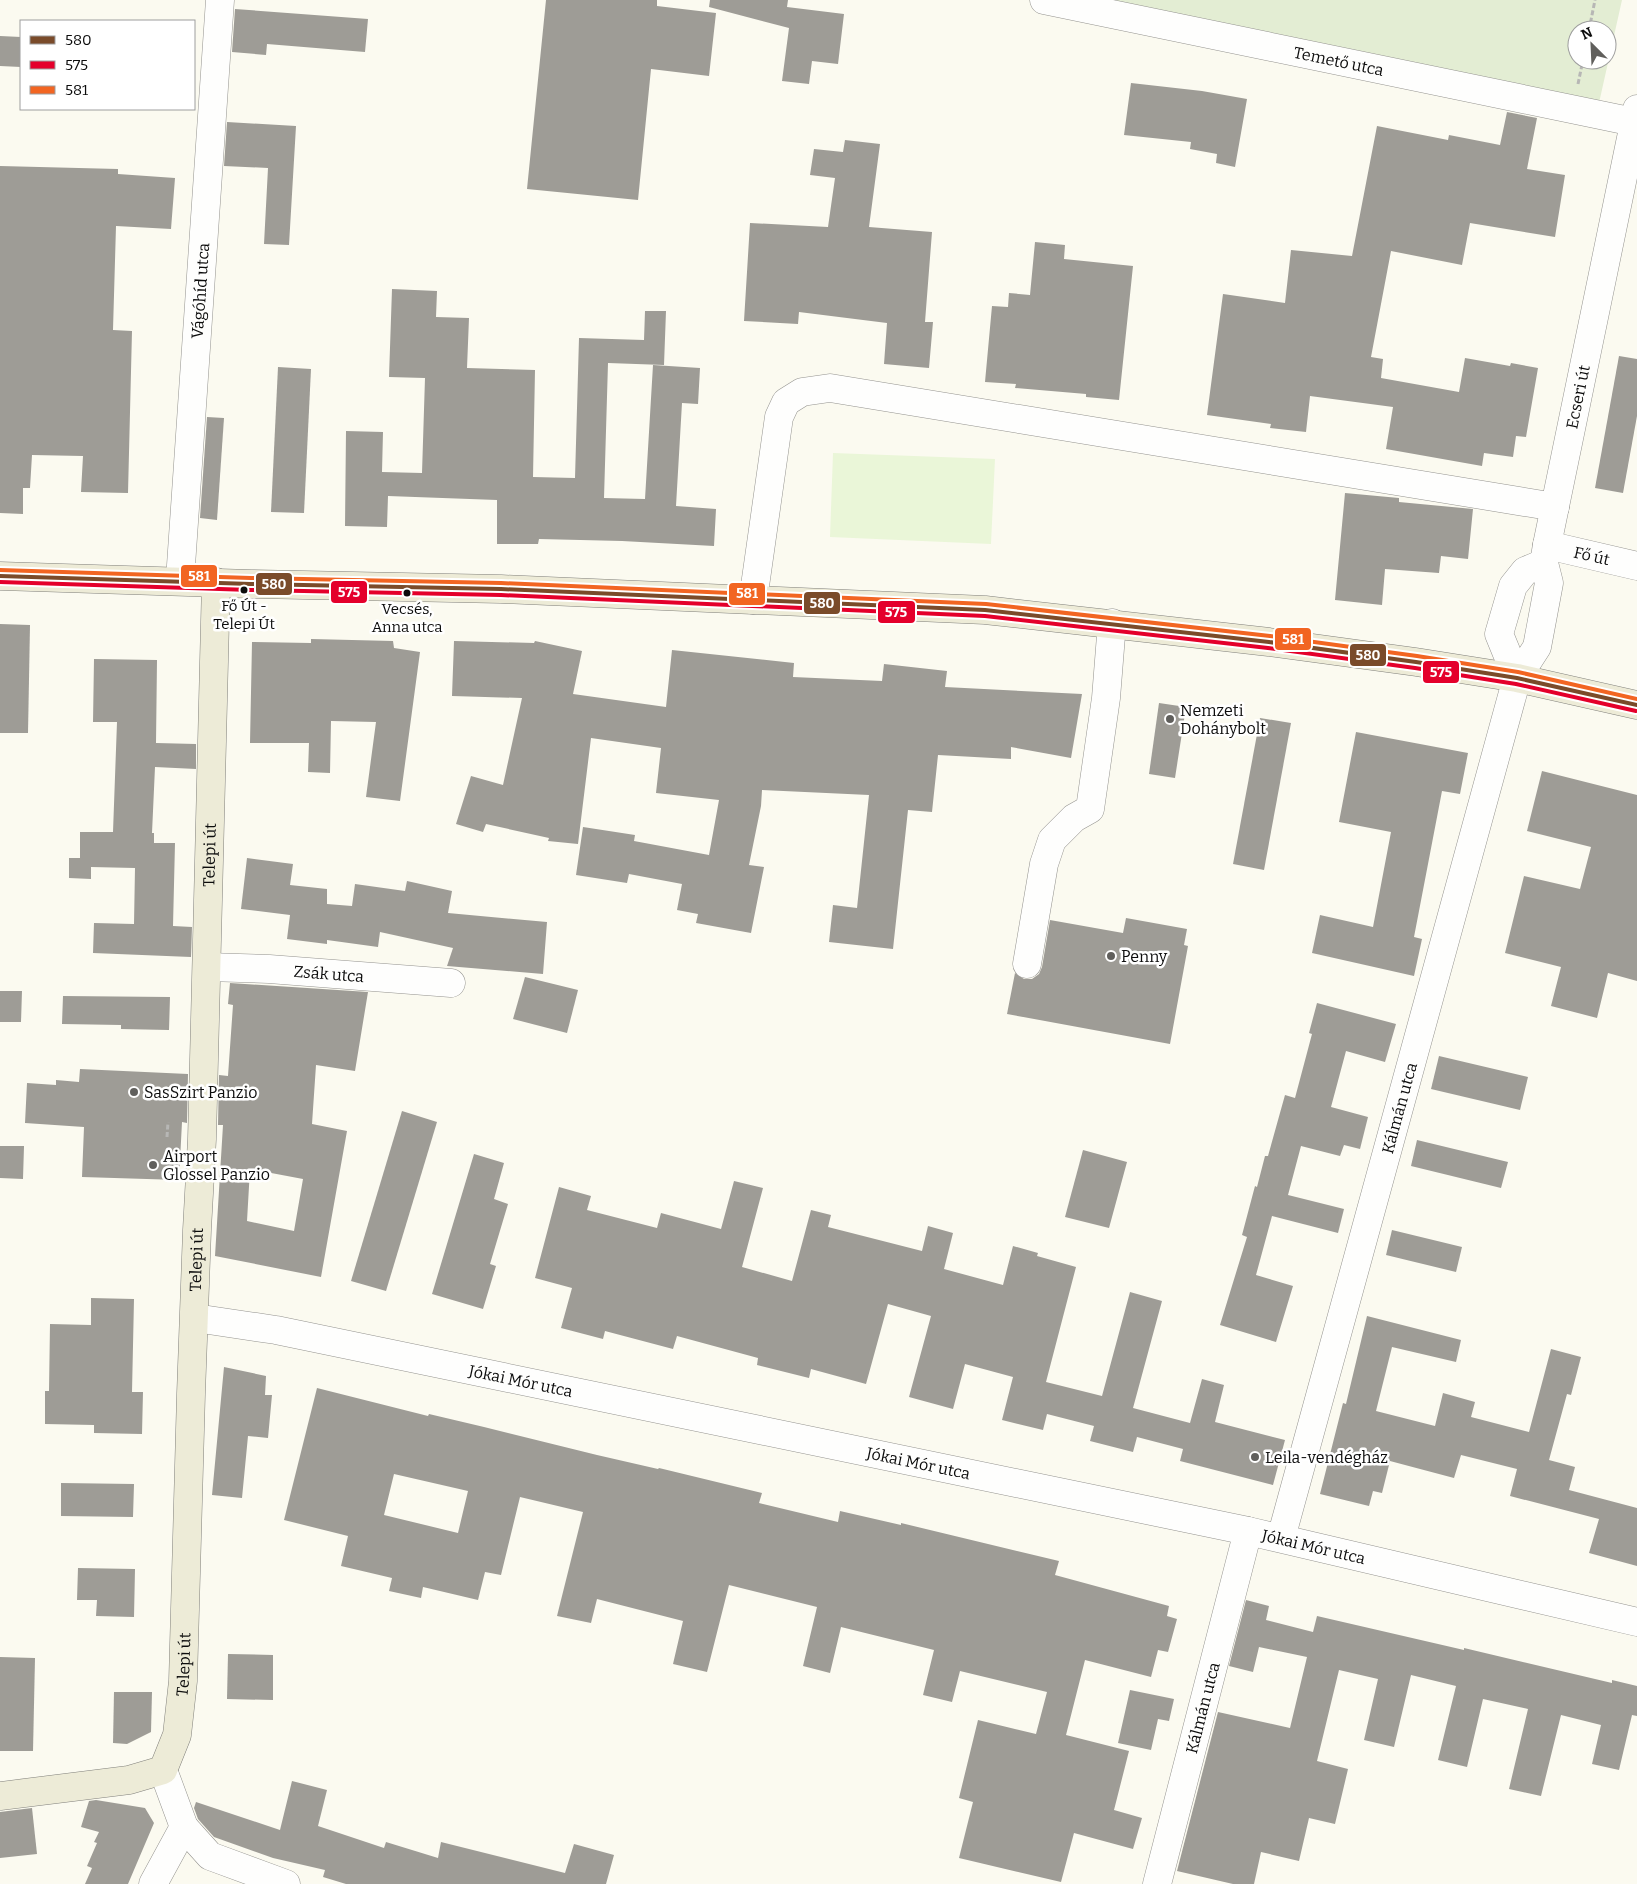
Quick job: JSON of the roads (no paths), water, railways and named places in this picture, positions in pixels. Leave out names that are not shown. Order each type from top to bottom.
[{"type":"main road","points":[[0,576],[501,590],[985,610],[1112,623],[1396,659],[1517,678],[1637,706]]},
{"type":"main road","name":"Telepi út","points":[[163,1770],[177,1735],[183,1681],[191,1394],[202,1139],[216,582]]},
{"type":"main road","points":[[0,1796],[129,1780],[163,1770]]},
{"type":"street","name":"Vágóhíd utca","points":[[180,580],[220,0]]},
{"type":"street","name":"Temető utca","points":[[1044,0],[1636,115]]},
{"type":"street","name":"Ecseri út","points":[[1517,678],[1537,647],[1549,583],[1546,554],[1636,115]]},
{"type":"street","points":[[753,600],[779,417],[786,402],[802,392],[830,388],[1555,507]]},
{"type":"street","points":[[1517,678],[1499,634],[1513,586],[1525,571],[1546,554]]},
{"type":"street","name":"Fő út","points":[[1546,554],[1637,566]]},
{"type":"street","points":[[1027,964],[1044,864],[1052,840],[1074,818],[1090,809],[1106,698],[1112,623]]},
{"type":"street","name":"Kálmán utca","points":[[1281,1538],[1517,678]]},
{"type":"street","name":"Zsák utca","points":[[207,967],[268,969],[451,983]]},
{"type":"street","name":"Jókai Mór utca","points":[[195,1318],[276,1330],[1248,1531],[1637,1622]]},
{"type":"street","name":"Kálmán utca","points":[[1157,1884],[1248,1531]]},
{"type":"street","points":[[163,1770],[184,1827],[210,1856],[286,1884]]},
{"type":"street","points":[[153,1884],[184,1827]]},
{"type":"place","name":"Fő Út - Telepi Út","points":[[244,590]]},
{"type":"place","name":"Vecsés, Anna utca","points":[[407,593]]},
{"type":"place","name":"Nemzeti Dohánybolt","points":[[1170,719]]},
{"type":"place","name":"Penny","points":[[1111,956]]},
{"type":"place","name":"SasSzirt Panzio","points":[[134,1092]]},
{"type":"place","name":"Airport Glossel Panzio","points":[[153,1165]]},
{"type":"place","name":"Leila-vendégház","points":[[1255,1457]]}]
